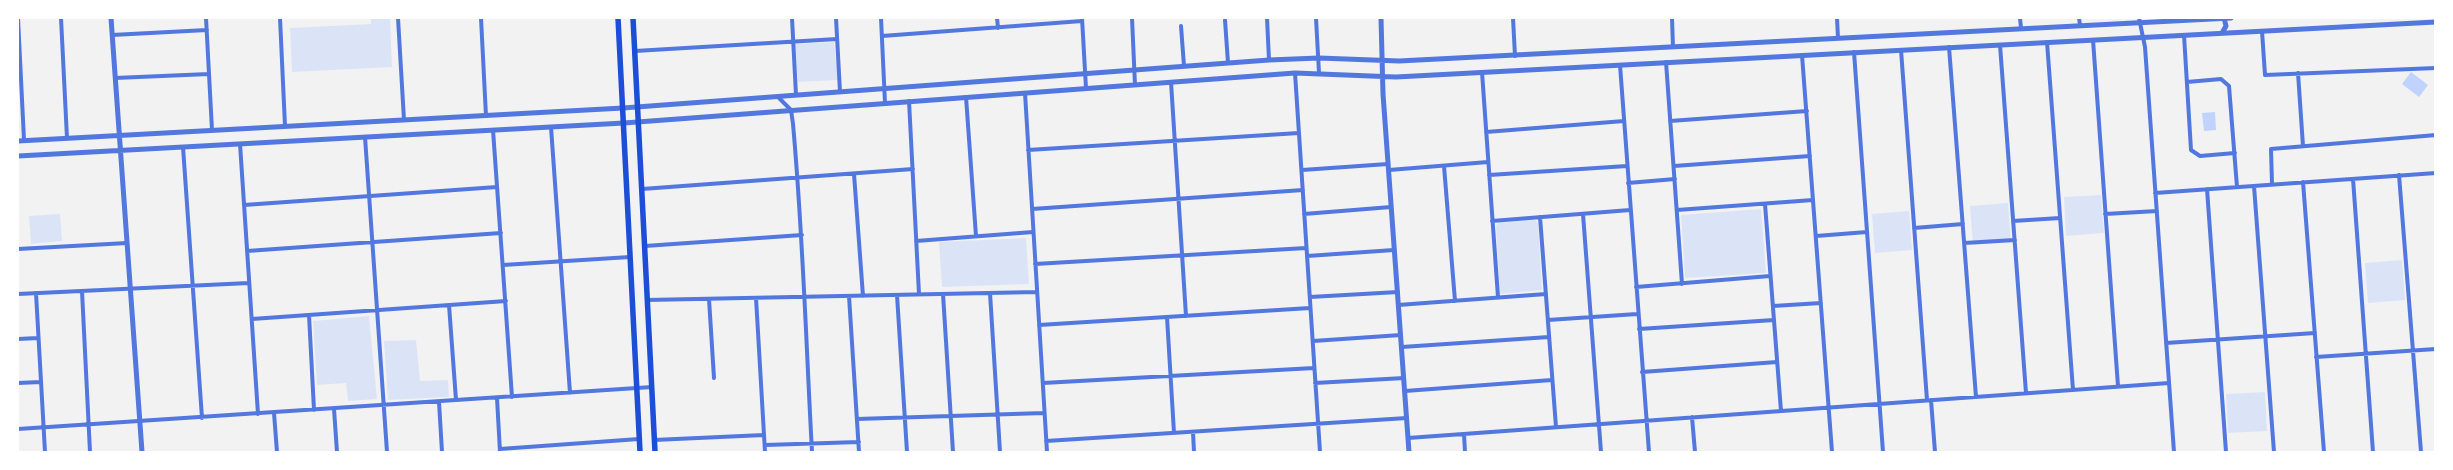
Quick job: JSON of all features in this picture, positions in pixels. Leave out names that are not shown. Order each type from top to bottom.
[{"type":"main road","points":[[618,18],[640,452]]},
{"type":"main road","points":[[633,18],[655,452]]},
{"type":"street","points":[[18,18],[24,140]]},
{"type":"street","points":[[61,18],[67,138]]},
{"type":"street","points":[[111,18],[142,452]]},
{"type":"street","points":[[206,18],[212,130]]},
{"type":"street","points":[[280,18],[285,126]]},
{"type":"street","points":[[398,18],[404,120]]},
{"type":"street","points":[[480,18],[486,116]]},
{"type":"street","points":[[792,18],[796,95]]},
{"type":"street","points":[[836,18],[840,92]]},
{"type":"street","points":[[881,18],[886,103]]},
{"type":"street","points":[[997,18],[998,28]]},
{"type":"street","points":[[1040,18],[1041,25]]},
{"type":"street","points":[[1132,18],[1135,85]]},
{"type":"street","points":[[1267,18],[1269,60]]},
{"type":"street","points":[[1316,18],[1319,73]]},
{"type":"street","points":[[1381,18],[1388,167],[1409,452]]},
{"type":"street","points":[[1513,18],[1515,56]]},
{"type":"street","points":[[1672,18],[1674,47]]},
{"type":"street","points":[[1837,18],[1838,38]]},
{"type":"street","points":[[2020,18],[2020,28]]},
{"type":"street","points":[[2079,18],[2080,25]]},
{"type":"street","points":[[2222,33],[2226,26],[2224,18]]},
{"type":"street","points":[[18,141],[623,108],[1269,60],[1319,58],[1383,61],[1515,56],[2080,25],[2140,20],[2231,18]]},
{"type":"street","points":[[882,36],[1041,25],[1082,19],[1086,88]]},
{"type":"street","points":[[1225,20],[1228,63]]},
{"type":"street","points":[[2140,20],[2144,38],[2174,452]]},
{"type":"street","points":[[18,156],[624,123],[1295,73],[1383,78],[2436,22]]},
{"type":"street","points":[[1181,26],[1184,66]]},
{"type":"street","points":[[112,35],[207,30]]},
{"type":"street","points":[[2262,31],[2265,75],[2436,68]]},
{"type":"street","points":[[2184,35],[2193,152],[2200,156],[2234,153]]},
{"type":"street","points":[[635,51],[837,39]]},
{"type":"street","points":[[2092,40],[2118,386]]},
{"type":"street","points":[[2047,42],[2073,390]]},
{"type":"street","points":[[2000,44],[2026,393]]},
{"type":"street","points":[[1949,47],[1976,397]]},
{"type":"street","points":[[1901,50],[1914,228],[1935,452]]},
{"type":"street","points":[[1854,52],[1883,452]]},
{"type":"street","points":[[1802,55],[1832,452]]},
{"type":"street","points":[[1666,62],[1682,284]]},
{"type":"street","points":[[1620,65],[1645,421],[1649,452]]},
{"type":"street","points":[[1482,72],[1498,297]]},
{"type":"street","points":[[1295,73],[1320,452]]},
{"type":"street","points":[[2298,73],[2303,146]]},
{"type":"street","points":[[116,78],[209,74]]},
{"type":"street","points":[[2187,82],[2221,79],[2228,83],[2237,187]]},
{"type":"street","points":[[1171,82],[1186,316]]},
{"type":"street","points":[[1025,93],[1047,452]]},
{"type":"street","points":[[778,97],[791,110],[798,178],[812,452]]},
{"type":"street","points":[[966,97],[976,236]]},
{"type":"street","points":[[909,101],[919,294]]},
{"type":"street","points":[[1670,121],[1807,111]]},
{"type":"street","points":[[1486,132],[1624,121]]},
{"type":"street","points":[[551,127],[570,393]]},
{"type":"street","points":[[493,130],[512,397]]},
{"type":"street","points":[[1028,150],[1299,133]]},
{"type":"street","points":[[2272,184],[2271,149],[2436,135]]},
{"type":"street","points":[[365,137],[387,452]]},
{"type":"street","points":[[240,144],[258,414]]},
{"type":"street","points":[[183,147],[202,418]]},
{"type":"street","points":[[1674,166],[1810,156]]},
{"type":"street","points":[[1302,170],[1444,166],[1488,162]]},
{"type":"street","points":[[1444,166],[1455,301]]},
{"type":"street","points":[[1489,175],[1627,166]]},
{"type":"street","points":[[642,189],[913,169]]},
{"type":"street","points":[[2155,193],[2436,173]]},
{"type":"street","points":[[854,174],[862,296]]},
{"type":"street","points":[[2399,175],[2421,452]]},
{"type":"street","points":[[1628,183],[1675,179]]},
{"type":"street","points":[[2353,179],[2373,452]]},
{"type":"street","points":[[2303,182],[2324,452]]},
{"type":"street","points":[[2254,186],[2274,452]]},
{"type":"street","points":[[244,205],[497,187]]},
{"type":"street","points":[[2207,189],[2226,452]]},
{"type":"street","points":[[1032,209],[1303,190]]},
{"type":"street","points":[[1677,210],[1813,200]]},
{"type":"street","points":[[1764,204],[1781,411]]},
{"type":"street","points":[[1304,214],[1391,207]]},
{"type":"street","points":[[1492,221],[1630,210]]},
{"type":"street","points":[[2106,214],[2157,211]]},
{"type":"street","points":[[1583,214],[1601,452]]},
{"type":"street","points":[[1540,217],[1556,427]]},
{"type":"street","points":[[2013,221],[2060,218]]},
{"type":"street","points":[[1914,228],[1963,224]]},
{"type":"street","points":[[916,241],[1033,232]]},
{"type":"street","points":[[1816,236],[1867,232]]},
{"type":"street","points":[[247,251],[501,233]]},
{"type":"street","points":[[645,246],[802,235]]},
{"type":"street","points":[[1964,244],[2015,240]]},
{"type":"street","points":[[18,249],[127,243]]},
{"type":"street","points":[[1035,264],[1306,248]]},
{"type":"street","points":[[1307,256],[1394,250]]},
{"type":"street","points":[[503,266],[630,257]]},
{"type":"street","points":[[1636,287],[1770,276]]},
{"type":"street","points":[[18,294],[249,283]]},
{"type":"street","points":[[82,291],[90,452]]},
{"type":"street","points":[[647,300],[1037,292]]},
{"type":"street","points":[[1310,297],[1398,292]]},
{"type":"street","points":[[36,293],[44,452]]},
{"type":"street","points":[[990,293],[1000,452]]},
{"type":"street","points":[[943,294],[953,452]]},
{"type":"street","points":[[1398,305],[1546,294]]},
{"type":"street","points":[[897,295],[907,452]]},
{"type":"street","points":[[849,296],[859,452]]},
{"type":"street","points":[[756,298],[765,452]]},
{"type":"street","points":[[709,299],[714,378]]},
{"type":"street","points":[[252,319],[506,301]]},
{"type":"street","points":[[1773,306],[1821,303]]},
{"type":"street","points":[[449,305],[456,400]]},
{"type":"street","points":[[1039,325],[1310,308]]},
{"type":"street","points":[[1548,320],[1638,314]]},
{"type":"street","points":[[308,315],[314,410]]},
{"type":"street","points":[[1167,317],[1174,433]]},
{"type":"street","points":[[1639,329],[1774,320]]},
{"type":"street","points":[[2166,343],[2315,333]]},
{"type":"street","points":[[1312,341],[1401,335]]},
{"type":"street","points":[[1402,348],[1549,337]]},
{"type":"street","points":[[18,339],[38,338]]},
{"type":"street","points":[[2316,357],[2436,349]]},
{"type":"street","points":[[1642,372],[1777,362]]},
{"type":"street","points":[[1042,383],[1314,368]]},
{"type":"street","points":[[1315,383],[1404,378]]},
{"type":"street","points":[[1405,391],[1552,380]]},
{"type":"street","points":[[18,383],[41,382]]},
{"type":"street","points":[[1408,438],[2169,383]]},
{"type":"street","points":[[18,429],[140,423],[652,387]]},
{"type":"street","points":[[497,398],[500,451],[639,439]]},
{"type":"street","points":[[439,402],[442,452]]},
{"type":"street","points":[[334,409],[337,452]]},
{"type":"street","points":[[274,413],[277,452]]},
{"type":"street","points":[[857,419],[1044,413]]},
{"type":"street","points":[[1046,441],[1407,418]]},
{"type":"street","points":[[1692,418],[1695,452]]},
{"type":"street","points":[[1193,432],[1194,452]]},
{"type":"street","points":[[1464,434],[1465,452]]},
{"type":"street","points":[[654,440],[764,436]]},
{"type":"street","points":[[765,445],[859,442]]},
{"type":"shaded area","points":[[371,18],[390,18],[392,67],[292,72],[290,28],[371,24]]},
{"type":"shaded area","points":[[834,42],[838,80],[798,82],[795,44]]},
{"type":"shaded area","points":[[2101,195],[2104,233],[2066,236],[2064,197]]},
{"type":"shaded area","points":[[2008,203],[2011,242],[1973,245],[1970,206]]},
{"type":"shaded area","points":[[1761,209],[1766,273],[1685,278],[1681,215]]},
{"type":"shaded area","points":[[1909,211],[1912,250],[1875,253],[1872,214]]},
{"type":"shaded area","points":[[60,214],[62,241],[31,244],[29,216]]},
{"type":"shaded area","points":[[1535,220],[1538,223],[1542,290],[1500,294],[1496,226],[1498,223]]},
{"type":"shaded area","points":[[1026,238],[1029,284],[942,287],[939,242]]},
{"type":"shaded area","points":[[2402,260],[2405,300],[2368,303],[2365,263]]},
{"type":"shaded area","points":[[369,316],[377,399],[348,401],[346,383],[317,385],[313,321]]},
{"type":"shaded area","points":[[416,340],[420,381],[448,380],[449,397],[388,400],[384,341]]},
{"type":"shaded area","points":[[2265,392],[2267,431],[2228,433],[2226,394]]},
{"type":"water","points":[[2411,72],[2428,85],[2419,97],[2402,84]]},
{"type":"water","points":[[2215,112],[2216,130],[2204,131],[2202,113]]}]
